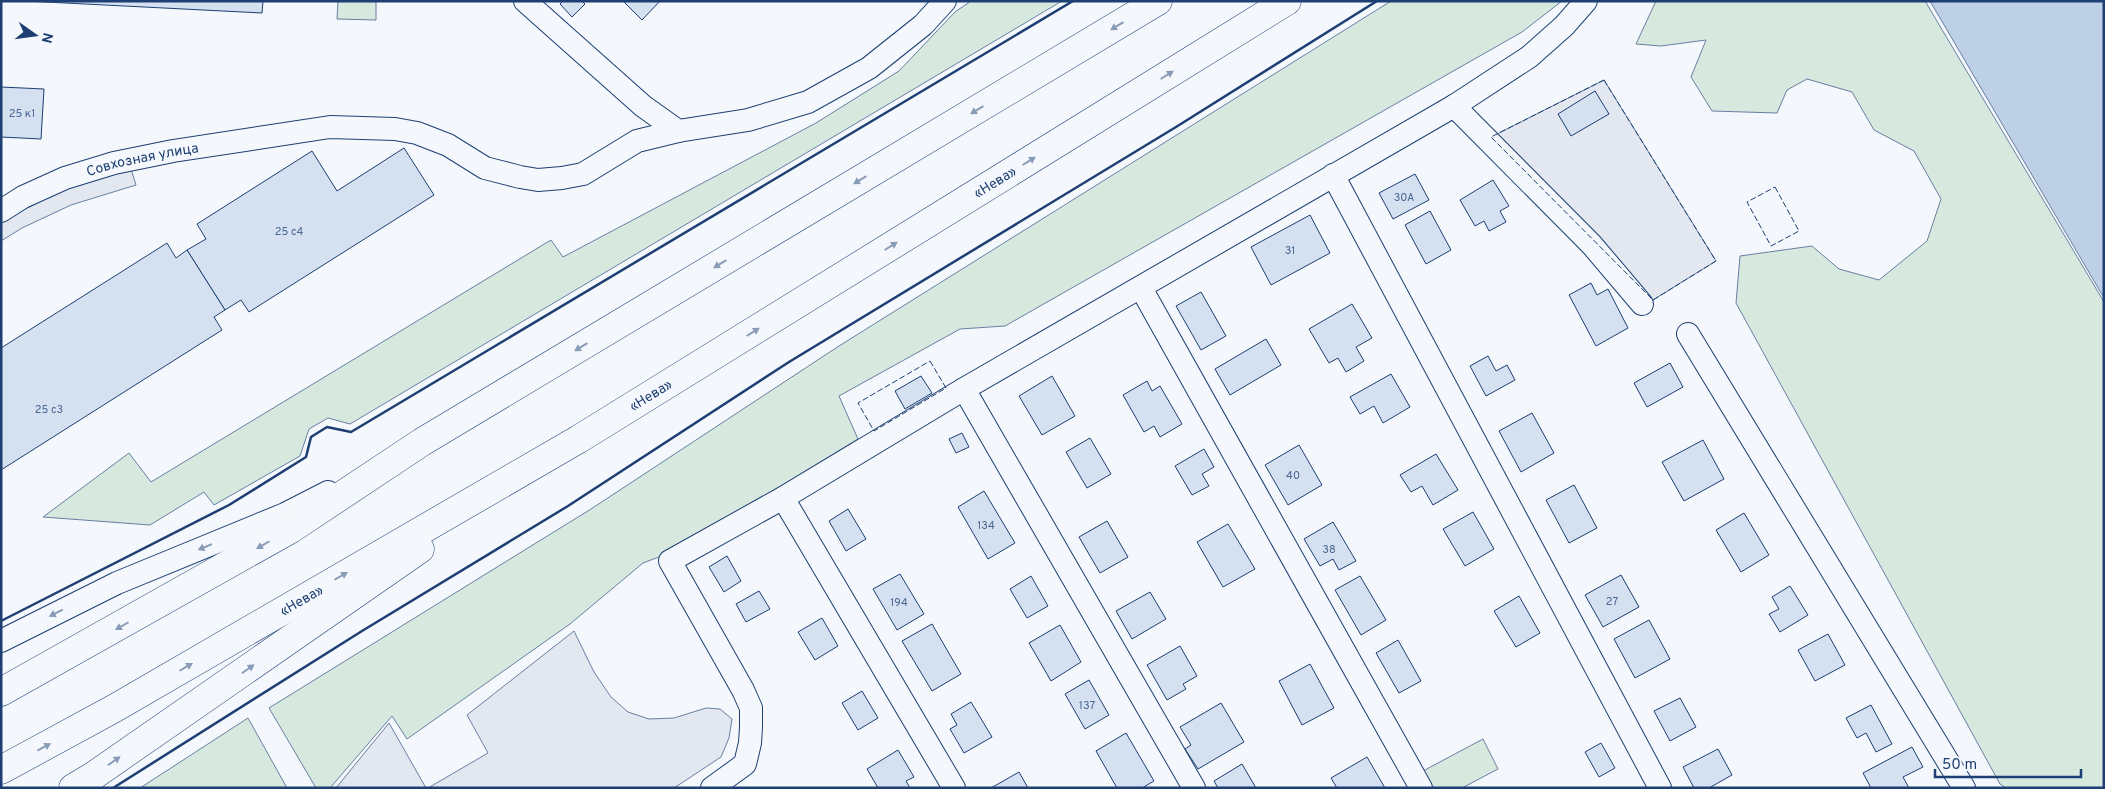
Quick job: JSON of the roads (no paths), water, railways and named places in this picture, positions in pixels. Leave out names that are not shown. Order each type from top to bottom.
[{"type":"highway","points":[[1,692],[291,529],[422,442],[1158,1]]},
{"type":"highway","name":"«Нева»","points":[[1,770],[115,708],[579,439],[1287,1]]},
{"type":"highway","points":[[73,788],[579,439]]},
{"type":"street","points":[[525,1],[643,106],[678,131]]},
{"type":"street","name":"Совхозная улица","points":[[1,211],[65,178],[114,163],[182,150],[330,127],[394,128],[417,133],[448,145],[485,168],[538,180],[583,174],[637,141],[678,131],[748,120],[808,102],[869,68],[923,25],[945,1]]},
{"type":"street","points":[[712,788],[744,764],[750,743],[751,708],[743,690],[670,561],[783,498],[964,389],[1454,106],[1529,56],[1564,26],[1586,1]]},
{"type":"street","points":[[1454,106],[1592,245],[1642,304]]},
{"type":"street","points":[[1333,175],[1660,788]]},
{"type":"street","points":[[1141,288],[1421,788]]},
{"type":"street","points":[[1688,334],[1964,788]]},
{"type":"street","points":[[964,389],[1194,788]]},
{"type":"street","points":[[1,641],[117,583],[284,514],[422,442]]},
{"type":"street","points":[[783,498],[954,788]]},
{"type":"water","points":[[1930,1],[2104,1],[2104,298]]}]
